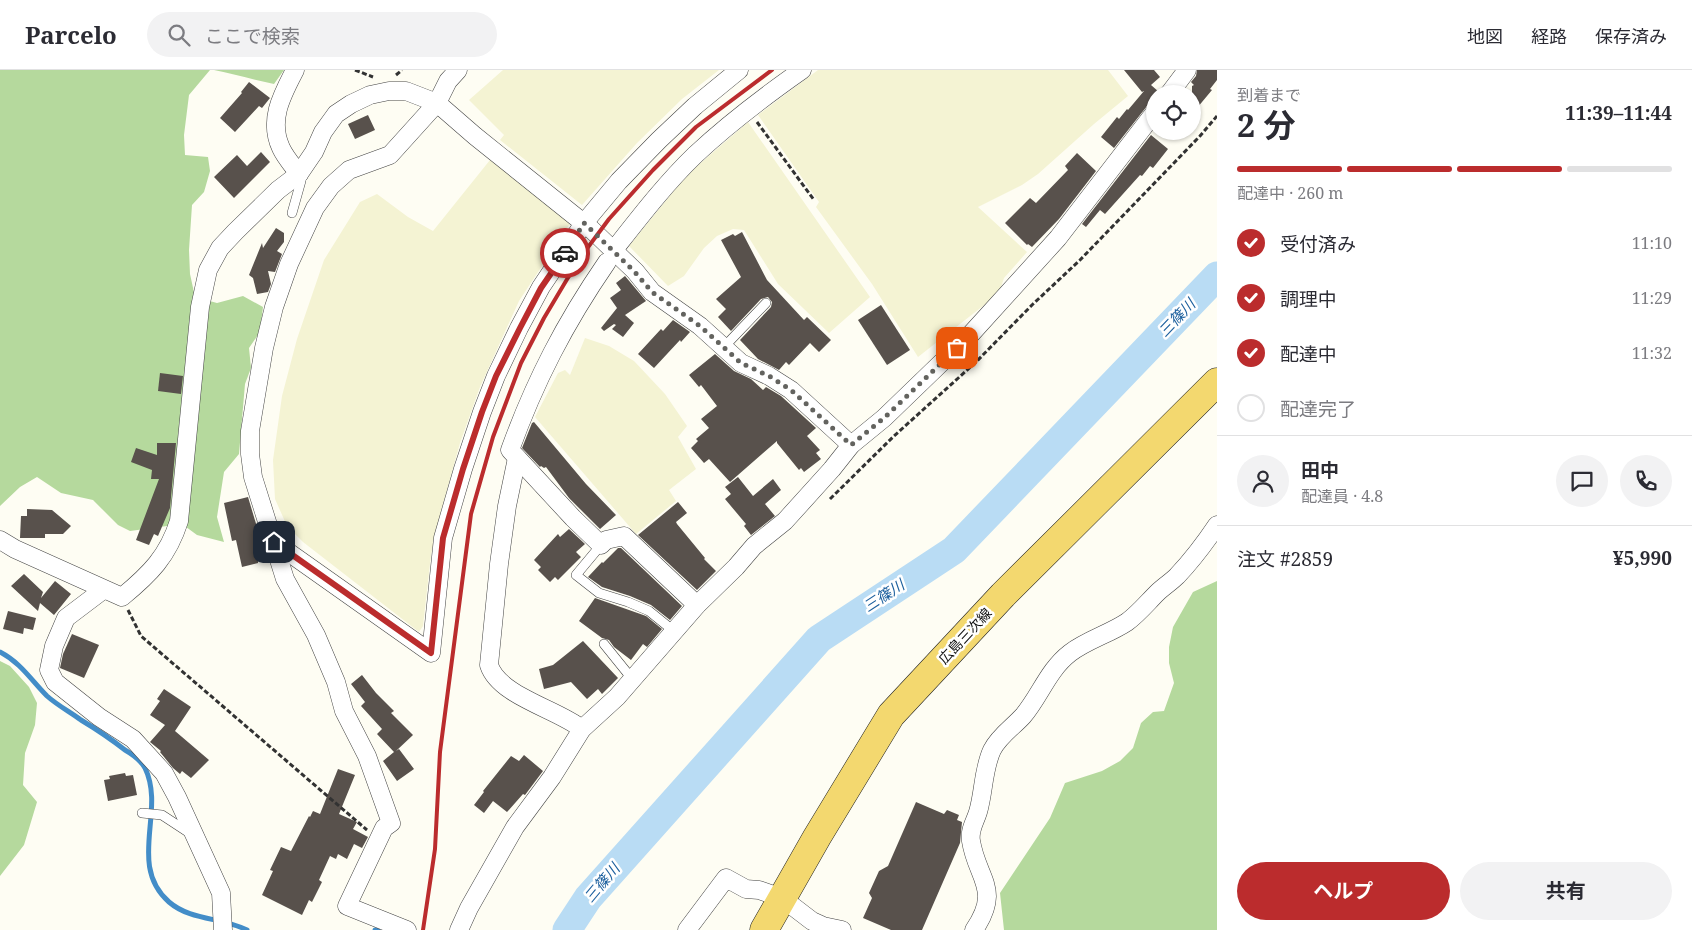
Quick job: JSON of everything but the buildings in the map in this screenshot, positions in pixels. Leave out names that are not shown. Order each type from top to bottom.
[{"type":"main road","name":"広島三次線","points":[[764,930],[817,836],[891,716],[1004,595],[1217,382]]},
{"type":"street","points":[[295,70],[280,99],[275,124],[281,148],[299,174]]},
{"type":"street","points":[[407,930],[347,906],[384,828],[391,823],[367,756],[344,711],[336,682],[316,635],[285,579],[253,477],[250,431],[264,348],[274,307],[289,264],[315,208],[331,186],[349,170],[390,156],[437,102],[448,81],[458,70]]},
{"type":"street","points":[[274,542],[431,653],[443,538],[463,469],[496,376],[541,288],[584,223],[619,181],[695,106],[739,70]]},
{"type":"street","points":[[697,605],[624,536],[606,540],[601,545],[510,450],[541,373],[569,319],[610,256],[639,217],[694,156],[748,110],[802,70]]},
{"type":"street","points":[[1176,85],[1187,70]]},
{"type":"street","points":[[0,540],[15,549],[122,597],[148,575],[174,536],[179,521],[200,307],[208,270],[220,248],[235,232],[278,190],[299,174],[314,152],[323,132],[336,114],[370,95],[389,91],[406,91],[437,102],[475,136],[584,223],[610,256],[634,271],[652,292],[700,326],[741,363],[769,376],[791,390],[851,445]]},
{"type":"street","points":[[459,930],[469,908],[515,827],[552,777],[582,729],[604,710],[633,680],[697,605],[736,567],[754,546],[785,521],[851,445],[884,418],[970,335],[1058,238],[1146,124]]},
{"type":"street","points":[[517,458],[507,506],[499,564],[489,665],[492,673],[519,696],[571,720],[582,729]]},
{"type":"street","points":[[974,930],[986,909],[987,897],[986,881],[975,856],[971,840],[972,826],[978,812],[986,767],[993,749],[1003,734],[1022,717],[1035,701],[1049,674],[1070,652],[1126,622],[1140,610],[1176,577],[1204,545],[1217,525]]},
{"type":"street","points":[[103,590],[66,618],[54,646],[49,670],[54,682],[99,717],[133,739],[164,773],[177,797],[221,894],[224,930]]},
{"type":"street","points":[[687,930],[726,878],[746,889],[759,890],[782,898],[812,921],[823,926],[842,930]]},
{"type":"lane","points":[[292,213],[301,181],[299,174]]},
{"type":"lane","points":[[724,347],[766,303]]},
{"type":"lane","points":[[601,545],[576,575],[599,593],[628,602],[649,612],[675,632]]},
{"type":"lane","points":[[604,644],[633,680]]},
{"type":"lane","points":[[144,813],[157,814],[170,819],[195,836]]},
{"type":"path","points":[[355,70],[373,77],[382,78]]},
{"type":"path","points":[[748,110],[814,200]]},
{"type":"path","points":[[829,499],[894,436],[976,362],[1080,260],[1194,143],[1217,116]]},
{"type":"path","points":[[122,597],[141,636],[379,840]]},
{"type":"green space","points":[[0,70],[210,70],[189,95],[184,135],[185,155],[208,157],[210,171],[204,192],[192,205],[189,250],[190,274],[195,297],[217,303],[243,296],[263,307],[260,332],[249,348],[251,368],[245,384],[239,454],[224,472],[217,517],[224,542],[197,535],[182,524],[130,531],[118,525],[93,500],[61,493],[37,477],[20,487],[0,506]]},
{"type":"green space","points":[[214,70],[284,70],[274,84]]},
{"type":"green space","points":[[503,70],[719,70],[682,99],[637,143],[582,205],[500,140],[504,135],[469,100]]},
{"type":"green space","points":[[818,70],[1108,70],[1128,96],[1038,174],[1022,185],[978,207],[1027,252],[1004,278],[1000,290],[988,302],[918,357],[872,284],[816,207],[819,202],[758,115]]},
{"type":"green space","points":[[748,122],[870,297],[829,333],[778,284],[744,230],[733,229],[717,236],[704,248],[684,276],[668,286],[629,246],[695,168]]},
{"type":"green space","points":[[490,160],[571,222],[519,301],[480,387],[460,443],[444,501],[431,555],[423,626],[419,632],[303,542],[287,526],[275,499],[273,460],[282,396],[297,339],[324,260],[360,202],[377,194],[408,217],[433,231]]},
{"type":"green space","points":[[585,338],[609,346],[634,361],[665,394],[687,426],[678,437],[696,469],[669,490],[676,501],[636,534],[535,417],[558,373],[565,370],[570,375]]},
{"type":"green space","points":[[1217,581],[1217,930],[1004,930],[1000,893],[1050,818],[1065,783],[1102,771],[1120,761],[1133,748],[1141,723],[1153,712],[1164,711],[1174,683],[1169,663],[1169,647],[1173,627],[1193,592]]},
{"type":"green space","points":[[0,661],[10,666],[29,687],[37,703],[35,725],[25,753],[23,785],[37,802],[24,845],[0,876]]},
{"type":"waterway","name":"三篠川","points":[[567,930],[588,898],[819,639],[954,550],[1217,276]]},
{"type":"waterway","points":[[0,652],[20,667],[51,699],[131,754],[143,765],[150,785],[152,802],[148,855],[150,872],[157,887],[169,902],[187,913],[247,930]]},
{"type":"railway","points":[[423,930],[435,849],[440,752],[471,514],[493,437],[521,363],[544,318],[580,258],[609,219],[653,170],[696,127],[772,70]]},
{"type":"way so far","points":[[565,253],[584,223],[634,271],[652,292],[700,326],[741,363],[769,376],[791,390],[851,445],[884,418],[957,348]]},
{"type":"route","points":[[274,542],[431,653],[443,538],[482,412],[496,376],[520,328],[541,288],[565,253]]}]
